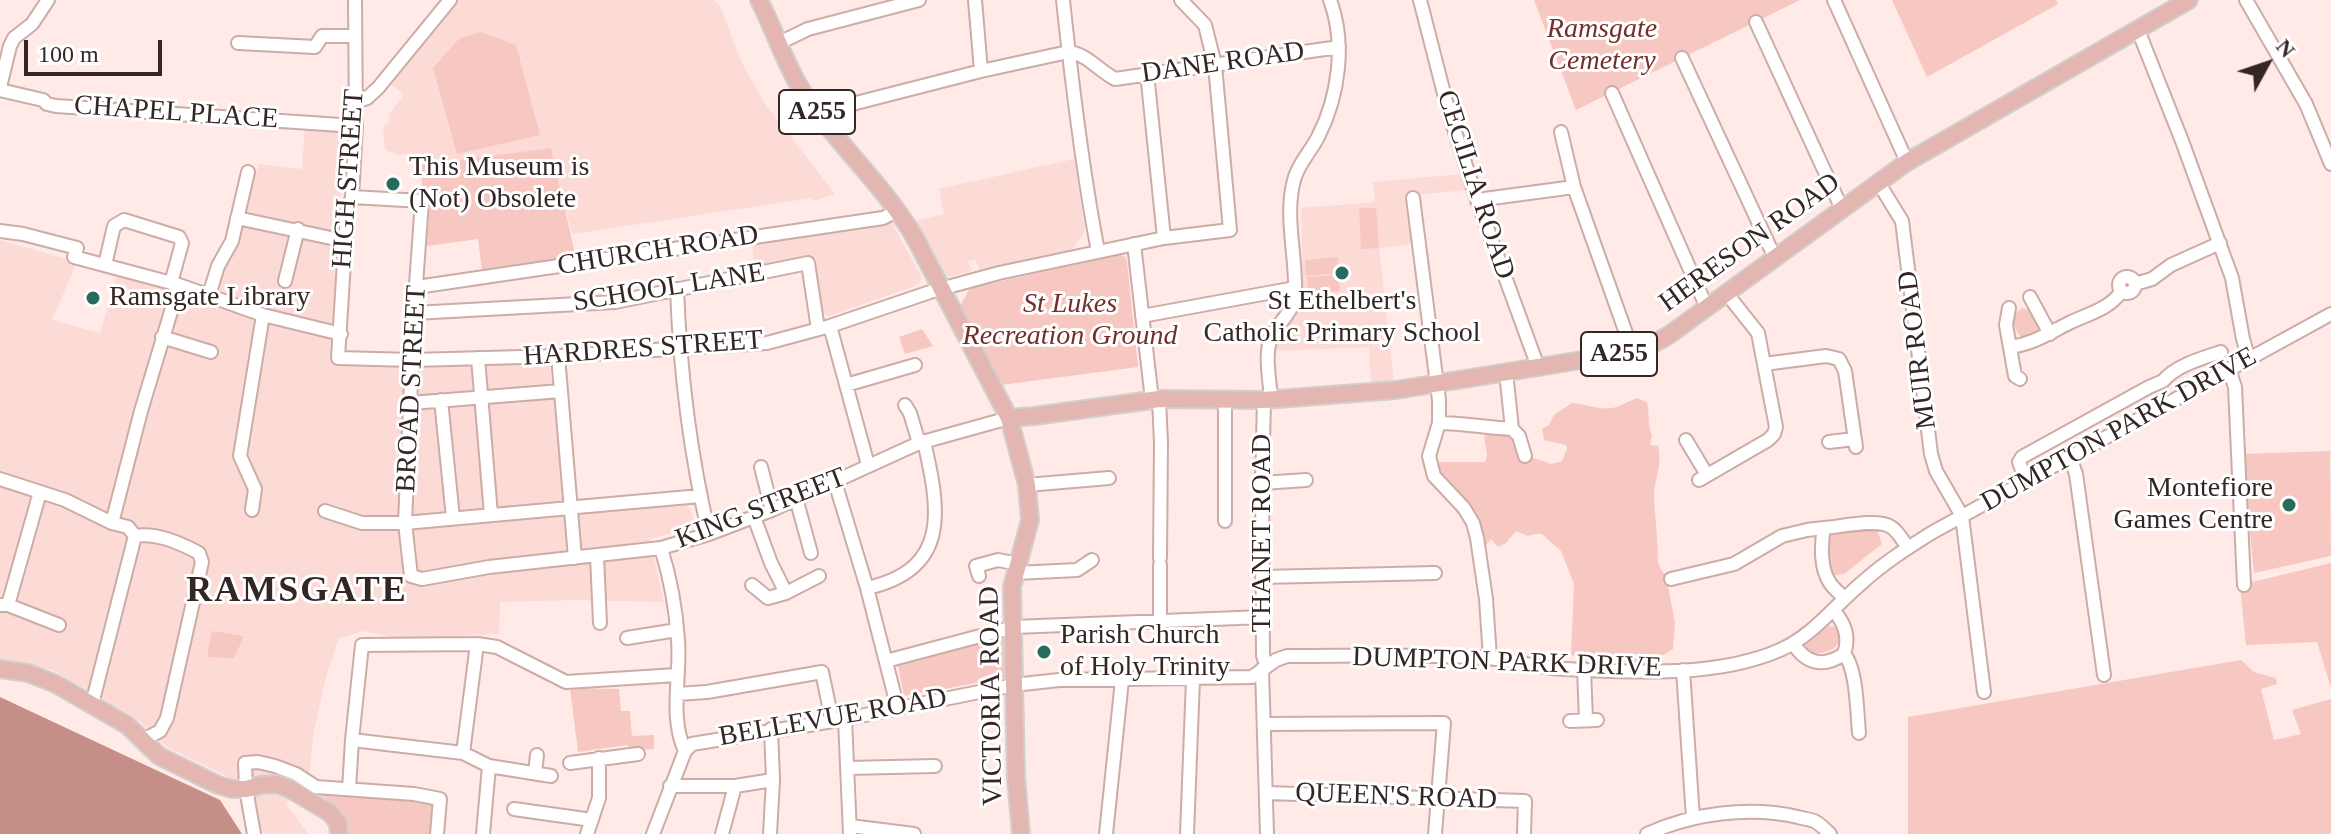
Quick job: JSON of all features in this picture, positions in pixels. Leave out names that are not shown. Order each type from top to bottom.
[{"type":"main road","name":"A255","points":[[759,0],[777,44],[803,92],[914,236],[1009,418]]},
{"type":"main road","name":"HERESON ROAD","points":[[1009,418],[1155,400],[1268,400],[1384,391],[1435,385],[1653,344],[1727,294],[1907,162],[2185,1]]},
{"type":"main road","name":"VICTORIA ROAD","points":[[1009,418],[1027,485],[1030,520],[1012,587],[1016,777],[1021,834]]},
{"type":"main road","points":[[0,669],[44,679],[92,704],[127,725],[159,756],[218,785],[246,789],[277,784],[290,789],[330,813],[338,823],[339,834]]},
{"type":"street","points":[[0,88],[14,38],[32,24],[48,0]]},
{"type":"street","name":"HIGH STREET","points":[[338,358],[356,126],[355,0]]},
{"type":"street","points":[[356,102],[367,98],[378,88],[450,0]]},
{"type":"street","points":[[777,44],[808,29],[919,0]]},
{"type":"street","points":[[975,0],[981,71]]},
{"type":"street","points":[[1063,0],[1098,251]]},
{"type":"street","points":[[1181,0],[1205,25],[1215,65]]},
{"type":"street","points":[[1142,316],[1295,288],[1293,182],[1317,139],[1330,107],[1338,66],[1337,25],[1330,0]]},
{"type":"street","name":"CECILIA ROAD","points":[[1420,0],[1449,113],[1538,367]]},
{"type":"street","points":[[1834,0],[1907,162]]},
{"type":"street","points":[[2246,0],[2306,104],[2331,164]]},
{"type":"street","points":[[1756,22],[1842,209]]},
{"type":"street","points":[[2138,30],[2235,287],[2249,359]]},
{"type":"street","points":[[1,32],[14,38]]},
{"type":"street","points":[[238,43],[315,47],[322,36],[355,36]]},
{"type":"street","name":"DANE ROAD","points":[[1068,52],[1073,51],[1086,58],[1115,79],[1339,47]]},
{"type":"street","points":[[821,117],[853,104],[1068,52]]},
{"type":"street","points":[[1682,58],[1775,258]]},
{"type":"street","name":"HARDRES STREET","points":[[338,358],[413,360],[558,356],[767,343],[999,273],[1164,238],[1230,230],[1215,65]]},
{"type":"street","points":[[1147,73],[1164,238]]},
{"type":"street","name":"CHAPEL PLACE","points":[[0,88],[56,106],[356,126]]},
{"type":"street","points":[[1612,93],[1707,308]]},
{"type":"street","points":[[1561,132],[1574,187],[1632,350]]},
{"type":"street","points":[[209,295],[218,266],[232,241],[248,172]]},
{"type":"street","name":"MUIR ROAD","points":[[1878,182],[1902,221],[1931,454],[1936,471],[1962,516]]},
{"type":"street","points":[[1477,200],[1574,187]]},
{"type":"street","name":"BROAD STREET","points":[[352,197],[422,201],[405,523],[411,576]]},
{"type":"street","points":[[1413,198],[1439,400],[1439,423],[1429,456],[1434,476],[1464,508],[1473,523],[1486,599],[1490,658]]},
{"type":"street","name":"CHURCH ROAD","points":[[417,287],[883,218],[897,211]]},
{"type":"street","points":[[237,218],[345,241]]},
{"type":"street","points":[[105,265],[114,226],[124,220],[179,237],[182,243],[162,337],[112,523]]},
{"type":"street","points":[[285,281],[298,229]]},
{"type":"street","points":[[0,231],[77,248],[74,257],[175,284],[263,315],[341,334]]},
{"type":"street","points":[[2010,347],[2034,342],[2072,321],[2100,311],[2122,291],[2119,284],[2124,278],[2132,279],[2135,284],[2152,279],[2171,265],[2220,243]]},
{"type":"street","points":[[1134,244],[1161,443],[1160,621]]},
{"type":"street","name":"SCHOOL LANE","points":[[414,313],[615,302],[808,263],[824,328]]},
{"type":"street","name":"THANET ROAD","points":[[1267,834],[1262,483],[1270,342],[1295,300],[1295,288]]},
{"type":"street","points":[[677,289],[692,447],[709,534]]},
{"type":"street","points":[[1686,440],[1703,477],[1768,440],[1776,427],[1758,333],[1727,294]]},
{"type":"street","points":[[2030,297],[2050,334]]},
{"type":"street","points":[[2009,308],[2006,325],[2015,376],[2020,379]]},
{"type":"street","name":"DUMPTON PARK DRIVE","points":[[1265,668],[1287,656],[1433,655],[1623,672],[1683,670],[1738,663],[1767,655],[1810,632],[1876,571],[1908,548],[2331,314]]},
{"type":"street","points":[[252,510],[255,489],[240,456],[263,315]]},
{"type":"street","points":[[824,328],[846,385],[868,465]]},
{"type":"street","points":[[162,337],[211,352]]},
{"type":"street","points":[[2026,481],[2019,466],[2022,457],[2163,381],[2188,364],[2221,352]]},
{"type":"street","points":[[558,356],[574,508],[575,558]]},
{"type":"street","points":[[1764,364],[1826,356],[1839,359],[1845,371],[1855,443],[1829,442]]},
{"type":"street","points":[[893,357],[897,370]]},
{"type":"street","points":[[478,358],[491,515]]},
{"type":"street","points":[[846,385],[915,365]]},
{"type":"street","points":[[2229,369],[2235,387],[2244,585]]},
{"type":"street","points":[[1506,372],[1512,429],[1519,436],[1525,456]]},
{"type":"street","points":[[2163,381],[2172,401]]},
{"type":"street","points":[[411,403],[561,391]]},
{"type":"street","points":[[1225,399],[1225,521]]},
{"type":"street","points":[[441,400],[453,518]]},
{"type":"street","points":[[867,588],[908,573],[919,562],[933,536],[935,497],[922,442],[905,405]]},
{"type":"street","name":"KING STREET","points":[[411,576],[422,579],[489,567],[661,548],[772,510],[922,442],[1009,418]]},
{"type":"street","points":[[1439,423],[1470,423],[1487,428],[1512,429]]},
{"type":"street","points":[[2070,457],[2076,474],[2104,675]]},
{"type":"street","points":[[766,470],[772,510]]},
{"type":"street","points":[[1027,485],[1109,478]]},
{"type":"street","points":[[0,479],[65,500],[112,523],[128,527],[135,536]]},
{"type":"street","points":[[1262,483],[1306,479]]},
{"type":"street","points":[[835,482],[867,588],[898,709]]},
{"type":"street","points":[[40,492],[4,605],[59,625]]},
{"type":"street","points":[[325,511],[362,523],[405,523],[700,496]]},
{"type":"street","points":[[796,498],[811,553]]},
{"type":"street","points":[[1962,516],[1984,692]]},
{"type":"street","points":[[754,517],[786,593]]},
{"type":"street","points":[[1671,579],[1734,564],[1782,536],[1807,530],[1887,524],[1908,548]]},
{"type":"street","points":[[1824,528],[1825,572],[1830,583],[1845,598]]},
{"type":"street","points":[[135,536],[152,535],[199,553],[202,562],[167,718],[160,731],[141,741]]},
{"type":"street","points":[[92,704],[135,536]]},
{"type":"street","points":[[653,834],[685,751],[680,740],[677,694],[679,642],[661,548]]},
{"type":"street","points":[[597,556],[600,623]]},
{"type":"street","points":[[979,576],[976,566],[998,560],[1017,568],[1077,570],[1092,560]]},
{"type":"street","points":[[1262,577],[1435,573]]},
{"type":"street","points":[[752,585],[768,598],[786,593],[819,576]]},
{"type":"street","points":[[599,600],[613,599]]},
{"type":"street","points":[[1793,643],[1803,657],[1812,662],[1834,659],[1844,654],[1846,632],[1833,610]]},
{"type":"street","points":[[886,661],[1014,627],[1263,617]]},
{"type":"street","points":[[627,638],[677,630]]},
{"type":"street","points":[[349,789],[362,645],[477,644],[497,647],[566,682],[677,675]]},
{"type":"street","points":[[463,753],[477,644]]},
{"type":"street","points":[[1844,654],[1852,673],[1859,733]]},
{"type":"street","name":"BELLEVUE ROAD","points":[[685,751],[692,744],[898,709],[1014,685],[1059,680],[1252,677],[1265,668]]},
{"type":"street","points":[[1570,721],[1591,720],[1584,669]]},
{"type":"street","points":[[1683,670],[1693,818]]},
{"type":"street","points":[[677,694],[707,692],[822,672],[839,719],[848,768],[850,830],[914,834]]},
{"type":"street","points":[[1187,834],[1193,679]]},
{"type":"street","points":[[1106,834],[1122,680]]},
{"type":"street","points":[[1264,724],[1444,723],[1435,834]]},
{"type":"street","points":[[770,834],[773,780],[771,729]]},
{"type":"street","points":[[352,740],[463,753],[489,766],[551,776]]},
{"type":"street","points":[[570,763],[638,754]]},
{"type":"street","points":[[535,773],[537,755]]},
{"type":"street","points":[[587,834],[600,791],[599,758]]},
{"type":"street","points":[[254,834],[245,763],[258,762],[296,774],[316,787],[440,799],[437,834]]},
{"type":"street","points":[[483,834],[489,766]]},
{"type":"street","points":[[848,768],[935,766]]},
{"type":"street","points":[[670,786],[735,786],[773,780]]},
{"type":"street","points":[[722,834],[735,786]]},
{"type":"street","name":"QUEEN'S ROAD","points":[[1266,793],[1525,801],[1524,834]]},
{"type":"street","points":[[514,809],[592,820]]},
{"type":"street","points":[[1647,834],[1693,818],[1773,812],[1815,821],[1830,834]]},
{"type":"shaded area","points":[[456,0],[714,0],[720,6],[740,59],[763,101],[835,194],[814,201],[812,198],[572,234],[551,148],[420,165],[413,153],[398,155],[385,150],[383,126],[388,124],[389,114],[404,95],[391,84]]},
{"type":"shaded area","points":[[305,125],[345,127],[330,359],[415,365],[549,358],[565,510],[686,499],[696,526],[650,539],[664,602],[500,602],[499,634],[403,640],[364,631],[339,638],[326,677],[314,731],[309,774],[286,804],[308,834],[264,834],[254,813],[253,800],[227,776],[167,747],[136,718],[53,670],[0,659],[0,240],[77,262],[52,320],[100,333],[118,273],[207,295],[237,226],[259,164],[302,169]]},
{"type":"shaded area","points":[[1074,159],[1085,231],[1073,249],[979,270],[976,260],[968,261],[972,271],[948,277],[938,266],[916,221],[944,214],[939,189]]},
{"type":"shaded area","name":"St Ethelbert's Catholic Primary School","points":[[1463,174],[1468,190],[1404,196],[1411,244],[1379,248],[1394,382],[1371,385],[1369,347],[1274,351],[1275,343],[1303,299],[1301,208],[1375,202],[1373,182]]},
{"type":"shaded area","points":[[891,221],[921,276],[915,286],[829,316],[821,312],[815,258],[756,270],[751,242]]},
{"type":"shaded area","points":[[0,697],[220,800],[242,834],[0,834]]},
{"type":"green space","name":"Ramsgate Cemetery","points":[[1534,0],[1800,0],[1576,110]]},
{"type":"green space","points":[[1892,0],[2056,0],[2058,4],[1927,77]]},
{"type":"green space","points":[[481,32],[516,45],[540,135],[457,154],[433,68],[460,38]]},
{"type":"green space","points":[[551,148],[576,258],[482,270],[478,239],[427,246],[430,196],[423,195],[420,165]]},
{"type":"green space","points":[[1359,208],[1376,208],[1379,248],[1361,249]]},
{"type":"green space","name":"St Lukes Recreation Ground","points":[[1120,255],[1127,262],[1138,367],[1001,385],[959,308],[970,288]]},
{"type":"green space","points":[[1338,257],[1339,273],[1306,276],[1305,260]]},
{"type":"green space","points":[[1339,275],[1340,291],[1308,294],[1307,277]]},
{"type":"green space","points":[[2022,308],[2033,311],[2043,331],[2025,339],[2017,332],[2013,318]]},
{"type":"green space","points":[[922,329],[933,346],[905,354],[899,337]]},
{"type":"green space","points":[[1637,398],[1647,402],[1652,435],[1650,445],[1658,446],[1659,466],[1654,497],[1658,562],[1666,575],[1675,623],[1673,649],[1647,665],[1616,659],[1584,660],[1571,655],[1574,584],[1561,551],[1542,534],[1528,536],[1516,531],[1506,543],[1498,547],[1491,539],[1482,550],[1465,518],[1457,513],[1452,501],[1438,491],[1441,488],[1434,462],[1485,462],[1484,436],[1492,435],[1513,439],[1533,458],[1551,464],[1562,461],[1566,445],[1544,440],[1542,429],[1549,425],[1554,415],[1572,403],[1608,408]]},
{"type":"green space","name":"Montefiore Games Centre","points":[[2330,451],[2331,556],[2254,573],[2242,454]]},
{"type":"green space","points":[[1876,527],[1882,544],[1844,574],[1831,576],[1828,548],[1833,534],[1848,529]]},
{"type":"green space","points":[[2331,563],[2331,688],[2317,642],[2246,645],[2240,585]]},
{"type":"green space","points":[[1828,626],[1837,627],[1839,641],[1836,646],[1809,655],[1805,644]]},
{"type":"green space","points":[[212,631],[244,636],[234,658],[207,657]]},
{"type":"green space","points":[[1001,637],[1006,643],[1004,678],[904,696],[898,666]]},
{"type":"green space","points":[[2241,660],[2254,672],[2276,678],[2277,684],[2261,689],[2274,740],[2301,734],[2292,710],[2331,699],[2331,834],[1908,834],[1908,717]]},
{"type":"green space","points":[[570,688],[619,689],[621,711],[630,711],[632,736],[654,735],[654,749],[631,750],[627,745],[578,752]]},
{"type":"green space","points":[[311,789],[335,795],[340,792],[437,802],[432,834],[347,834],[340,813]]},
{"type":"place","name":"This Museum is (Not) Obsolete","points":[[393,184]]},
{"type":"place","name":"St Ethelbert's Catholic Primary School","points":[[1342,273]]},
{"type":"place","name":"Ramsgate Library","points":[[93,298]]},
{"type":"place","name":"Montefiore Games Centre","points":[[2289,505]]},
{"type":"place","name":"Parish Church of Holy Trinity","points":[[1044,652]]},
{"type":"district","name":"RAMSGATE","points":[[297,592]]}]
